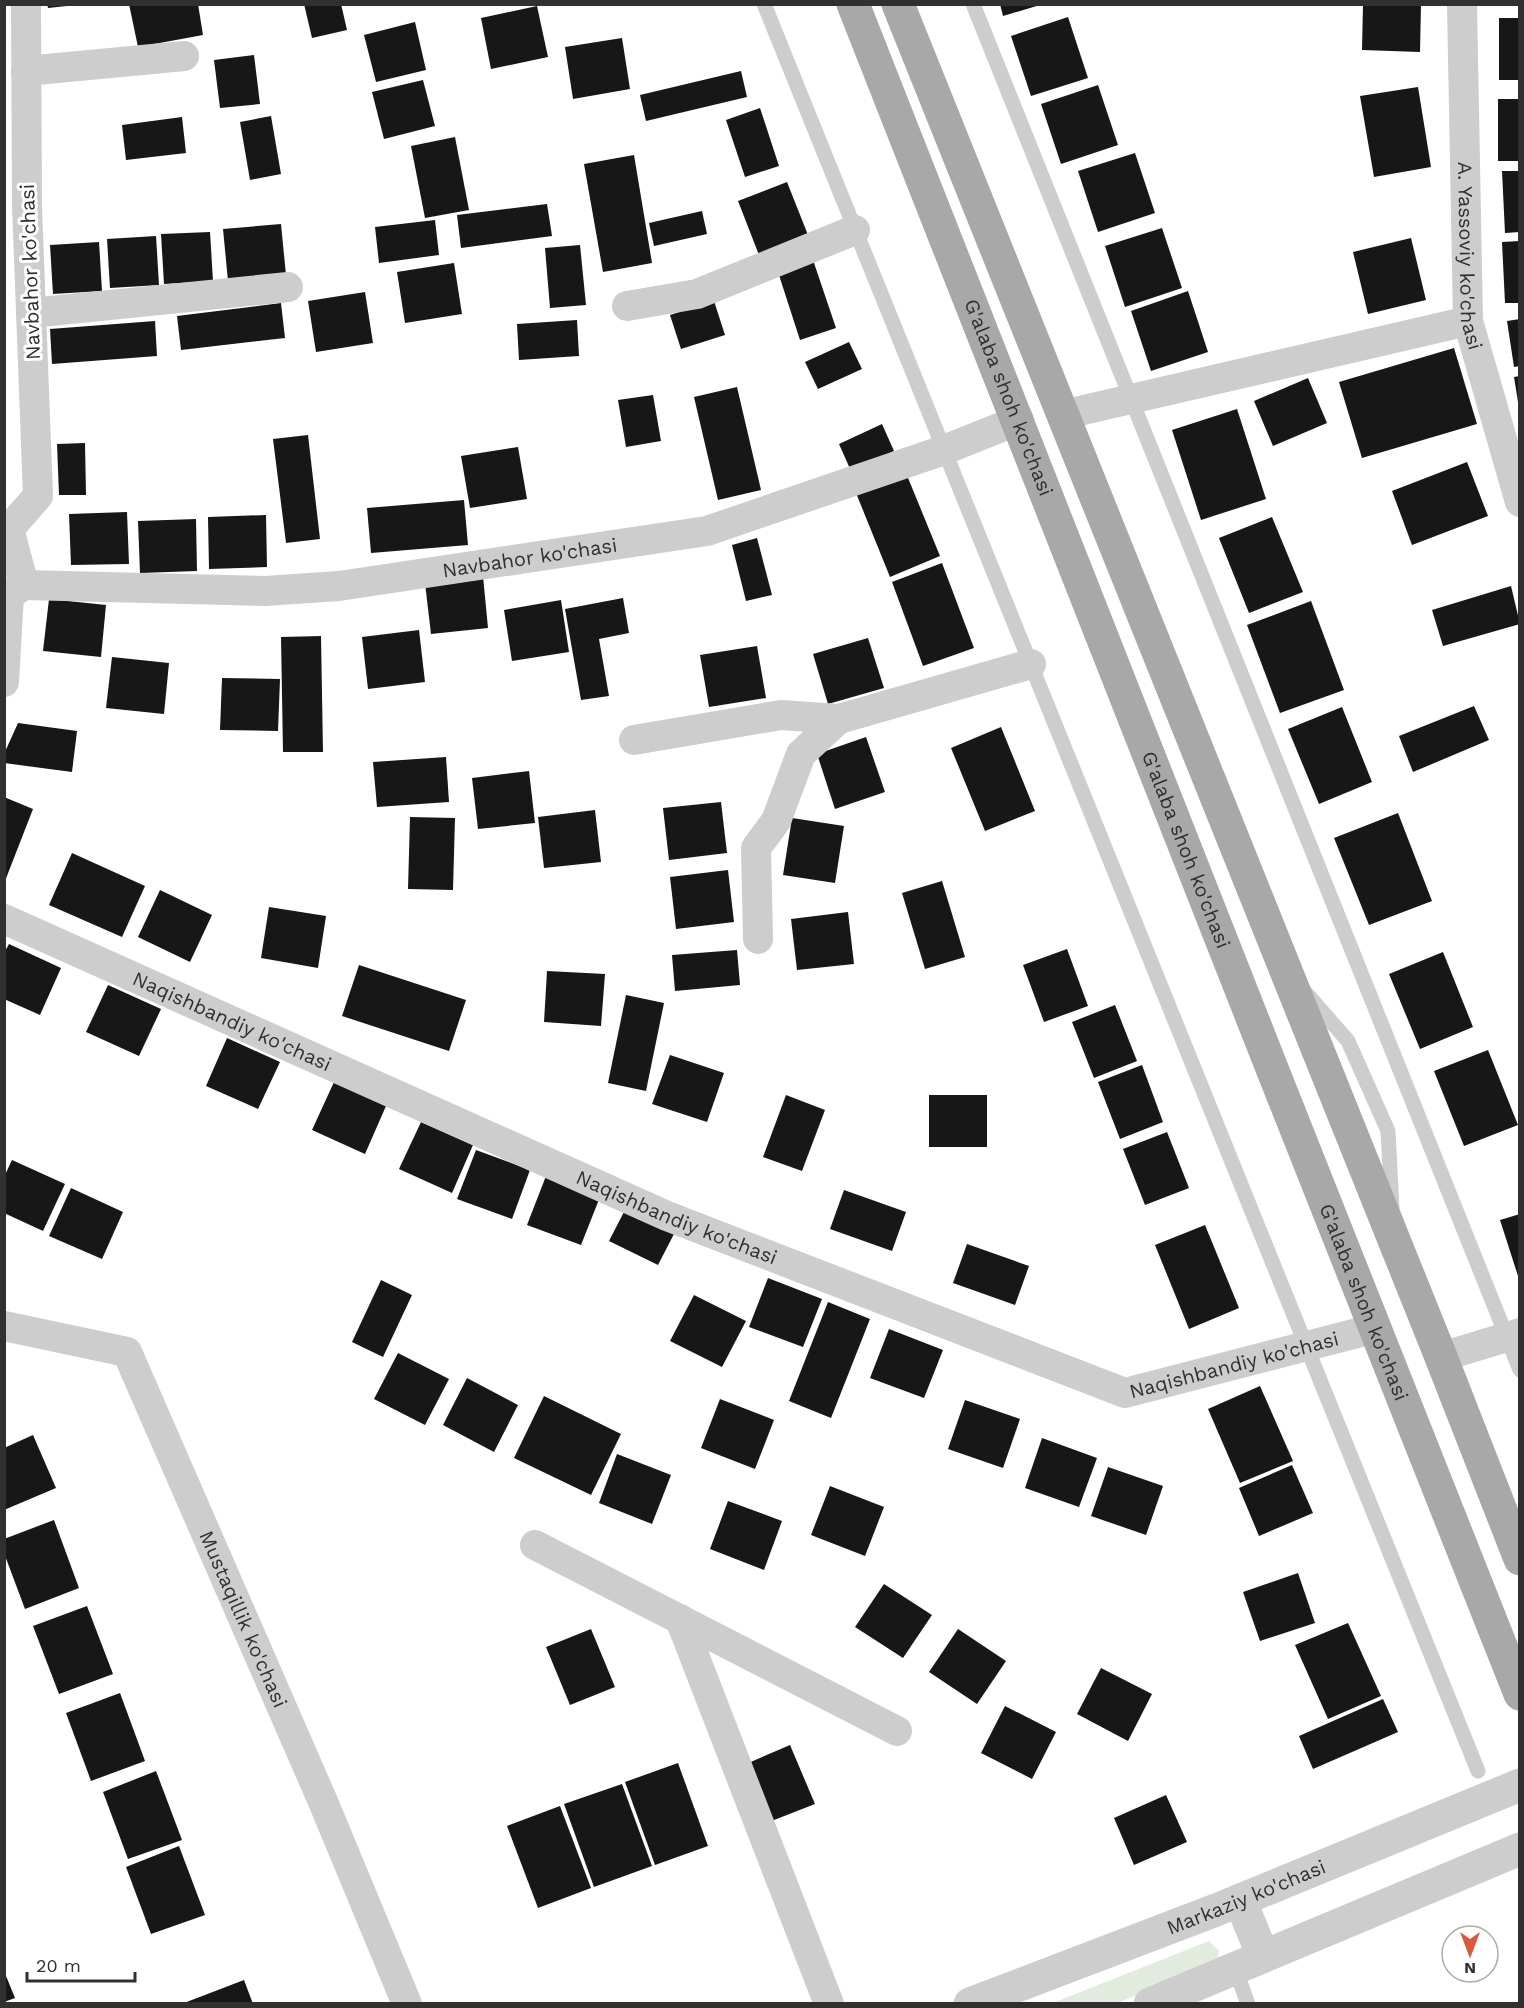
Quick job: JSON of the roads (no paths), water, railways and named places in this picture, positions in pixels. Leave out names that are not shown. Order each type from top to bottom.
[{"type":"main road","name":"G'alaba shoh ko'chasi","points":[[853,4],[1019,420],[1373,1329],[1520,1694]]},
{"type":"main road","points":[[898,4],[1442,1357],[1520,1559]]},
{"type":"street","name":"Navbahor ko'chasi","points":[[26,4],[31,313],[38,496],[7,526],[24,585],[265,591],[339,586],[707,531],[944,450],[1019,420]]},
{"type":"street","name":"A. Yassoviy ko'chasi","points":[[1462,4],[1468,321],[1520,502]]},
{"type":"street","points":[[26,71],[184,56]]},
{"type":"street","points":[[627,306],[697,294],[855,230]]},
{"type":"street","points":[[31,313],[288,286]]},
{"type":"street","points":[[1062,416],[1468,321]]},
{"type":"street","points":[[4,682],[9,595],[24,585]]},
{"type":"street","points":[[634,740],[781,715],[838,719],[1031,664]]},
{"type":"street","points":[[758,939],[756,848],[776,821],[801,754],[838,719]]},
{"type":"street","name":"Naqishbandiy ko'chasi","points":[[4,919],[667,1216],[1125,1393],[1373,1329]]},
{"type":"street","name":"Mustaqillik ko'chasi","points":[[4,1326],[127,1352],[324,1804],[407,2004]]},
{"type":"street","points":[[1442,1357],[1513,1335]]},
{"type":"street","points":[[535,1545],[897,1731]]},
{"type":"street","points":[[680,1619],[829,2004]]},
{"type":"street","name":"Markaziy ko'chasi","points":[[970,2004],[1240,1900],[1520,1785]]},
{"type":"street","points":[[1150,2004],[1520,1849]]},
{"type":"street","points":[[1240,1900],[1249,1962]]},
{"type":"lane","points":[[764,4],[1478,1771]]},
{"type":"lane","points":[[973,4],[1131,399],[1513,1335],[1520,1370]]},
{"type":"lane","points":[[1248,2004],[1249,1962]]}]
